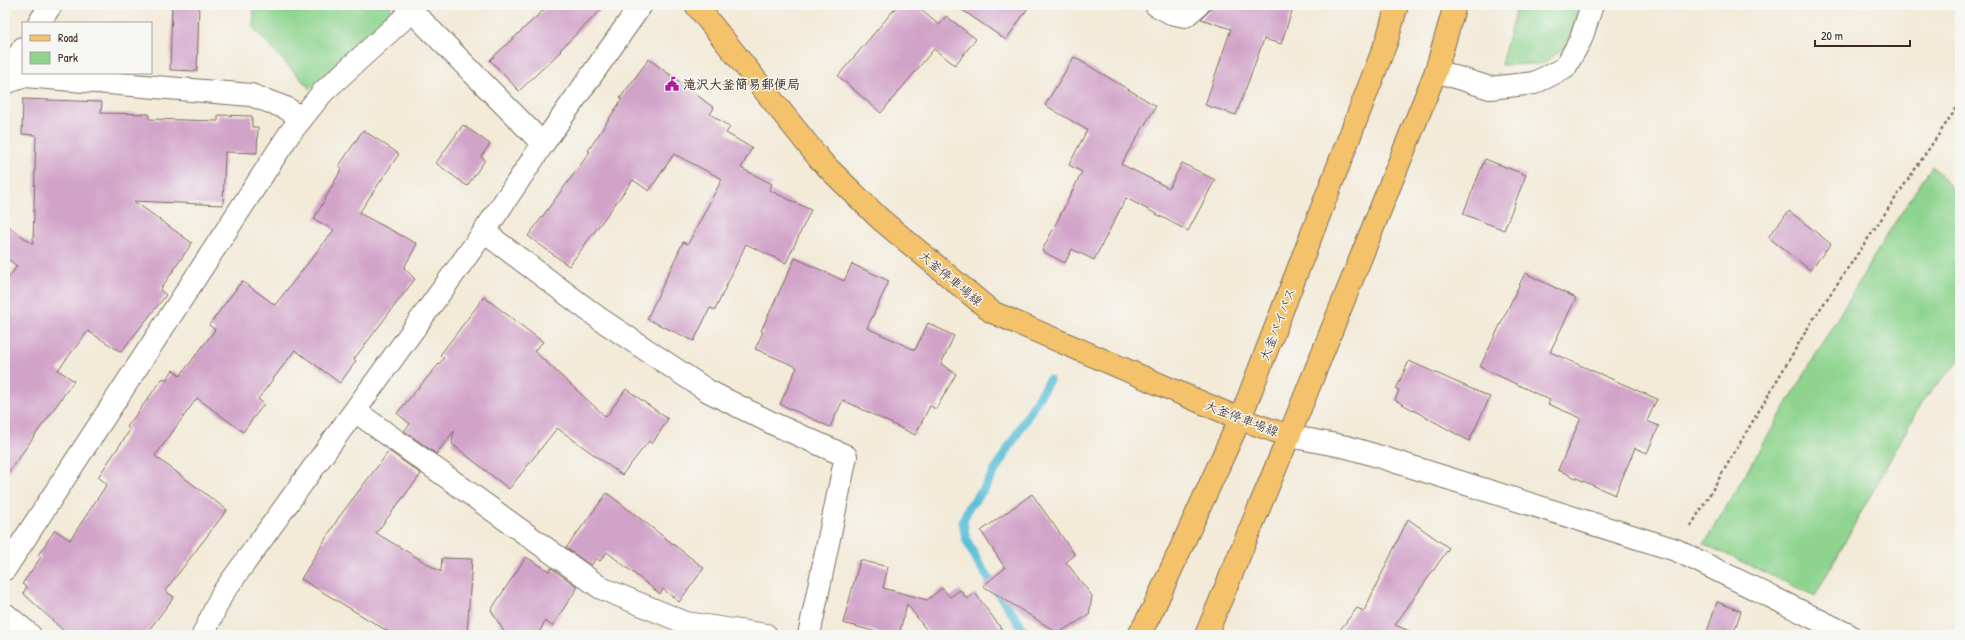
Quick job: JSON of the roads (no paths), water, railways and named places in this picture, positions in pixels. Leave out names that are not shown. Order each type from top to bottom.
[{"type":"main road","name":"大釜停車場線","points":[[696,5],[820,161],[880,219],[992,312],[1240,419],[1289,436]]},
{"type":"main road","name":"大釜バイパス","points":[[1139,635],[1153,609],[1240,419],[1387,40],[1397,5]]},
{"type":"main road","points":[[1206,635],[1289,436],[1436,71],[1455,5]]},
{"type":"street","points":[[40,22],[51,5]]},
{"type":"street","points":[[203,635],[222,594],[484,232],[543,144],[641,5]]},
{"type":"street","points":[[1156,5],[1171,13],[1185,16],[1198,5]]},
{"type":"street","points":[[1436,71],[1490,88],[1534,84],[1565,68],[1581,39],[1592,5]]},
{"type":"street","points":[[5,569],[290,132],[323,92],[409,8],[543,144]]},
{"type":"street","points":[[5,77],[22,50]]},
{"type":"street","points":[[5,82],[25,76],[251,94],[286,108],[302,118]]},
{"type":"street","points":[[484,232],[600,319],[708,391],[774,424],[846,456],[809,635]]},
{"type":"street","points":[[355,411],[601,588],[686,623],[766,635]]},
{"type":"street","points":[[1289,436],[1347,447],[1371,454],[1676,550],[1848,635]]},
{"type":"street","points":[[5,614],[30,635]]},
{"type":"waterway","points":[[1027,635],[979,564],[966,539],[963,521],[969,507],[984,489],[1049,380]]},
{"type":"place","name":"滝沢大釜簡易郵便局","points":[[672,84]]}]
